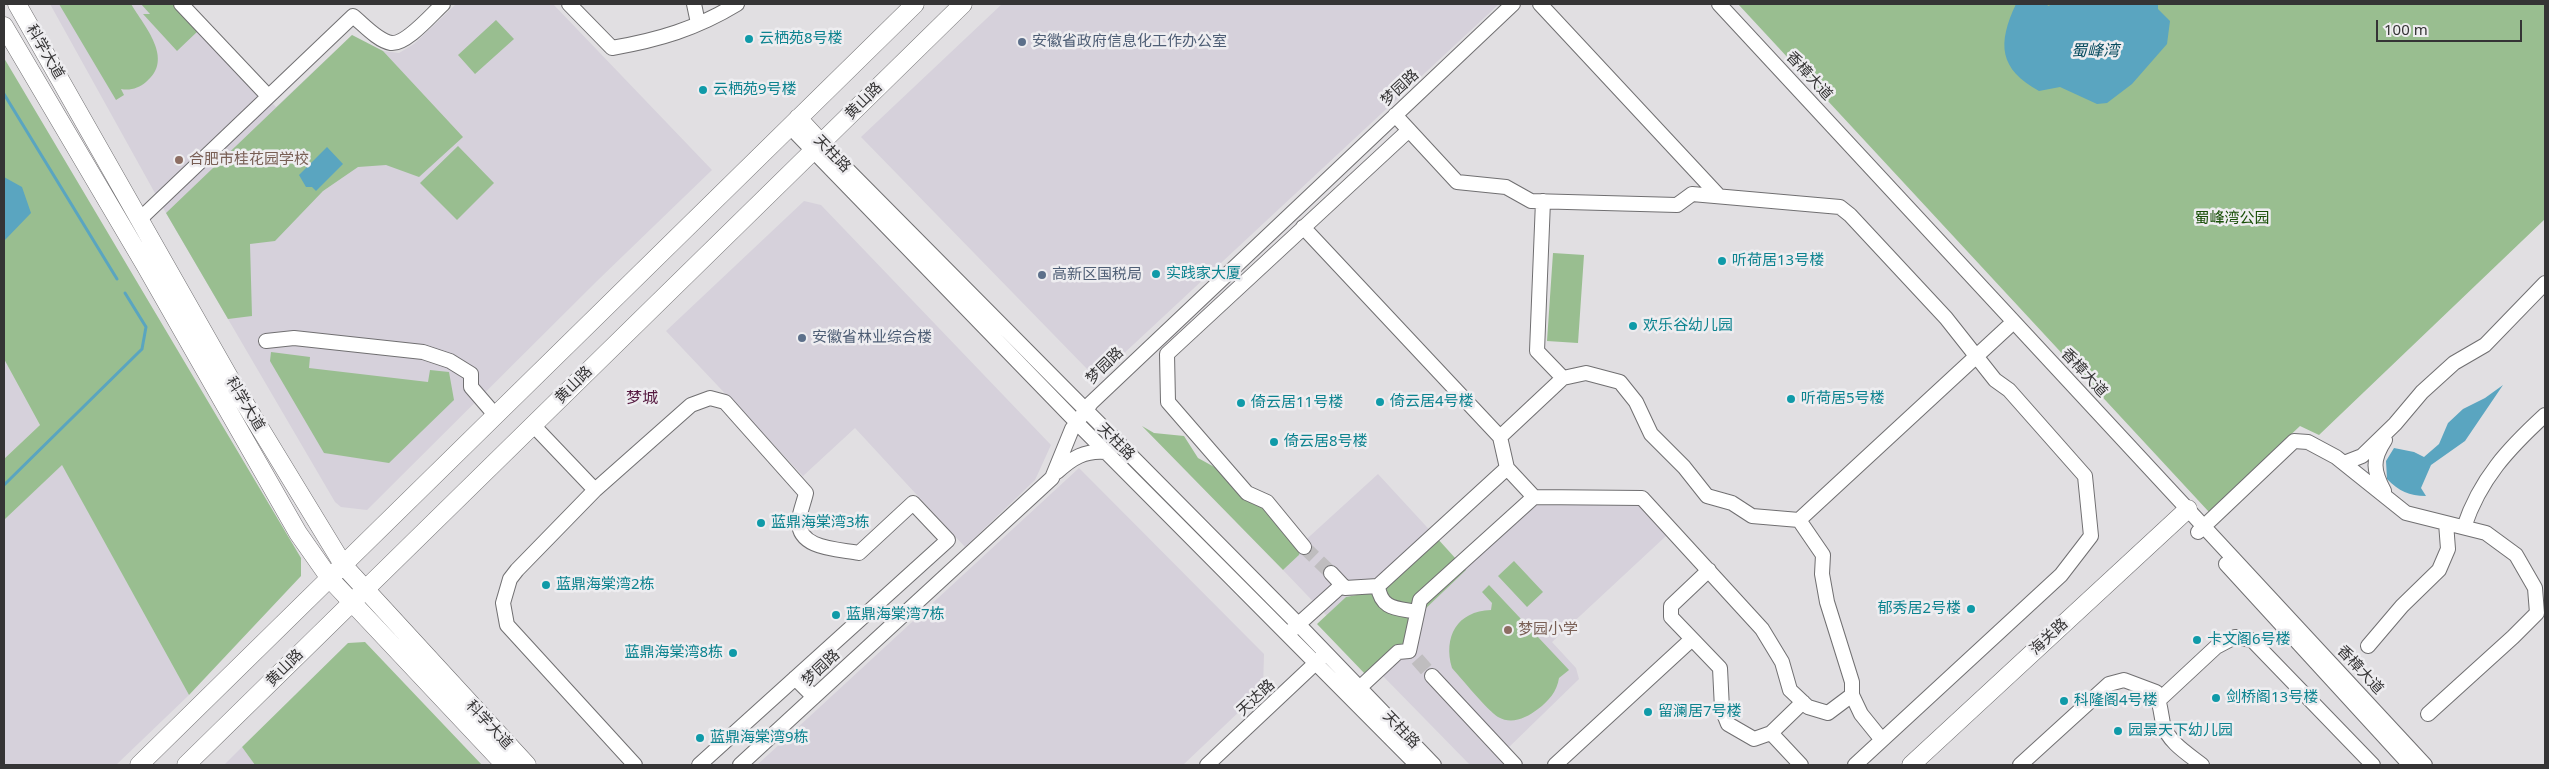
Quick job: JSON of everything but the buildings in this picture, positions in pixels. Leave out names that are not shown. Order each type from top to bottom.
[{"type":"main road","name":"科学大道","points":[[17,4],[232,384],[344,566],[358,596],[505,765]]},
{"type":"main road","name":"黄山路","points":[[139,765],[331,580],[915,4]]},
{"type":"main road","name":"黄山路","points":[[186,765],[963,4]]},
{"type":"main road","name":"科学大道","points":[[4,26],[145,265],[298,533],[331,580],[358,596],[527,765]]},
{"type":"main road","name":"天柱路","points":[[794,123],[817,147]]},
{"type":"main road","name":"海关路","points":[[1910,765],[2192,520]]},
{"type":"main road","name":"海关路","points":[[1928,765],[2192,520]]},
{"type":"street","points":[[181,4],[268,96]]},
{"type":"street","points":[[140,219],[353,16],[381,38],[391,43],[403,41],[442,4]]},
{"type":"street","points":[[570,4],[612,48],[657,40],[717,16],[737,4]]},
{"type":"street","points":[[694,4],[698,23]]},
{"type":"street","name":"梦园路","points":[[740,765],[1057,472],[1080,416],[1103,390],[1513,4]]},
{"type":"street","points":[[1540,4],[1719,196]]},
{"type":"street","name":"香樟大道","points":[[1712,4],[2008,327],[2426,765]]},
{"type":"street","name":"香樟大道","points":[[1719,4],[2192,520],[2410,765]]},
{"type":"street","points":[[1395,115],[1457,182],[1506,187],[1531,201],[1677,205],[1692,194],[1840,207],[1850,215],[1946,318],[1995,380],[2009,390],[2085,476],[2091,536],[2062,575],[1855,765]]},
{"type":"street","points":[[1304,547],[1267,502],[1247,492],[1168,402],[1167,354],[1409,130]]},
{"type":"street","name":"天柱路","points":[[817,147],[1080,416],[1298,624],[1325,662]]},
{"type":"street","points":[[1543,201],[1537,351],[1563,378]]},
{"type":"street","points":[[1303,227],[1500,437],[1507,468],[1534,497]]},
{"type":"street","points":[[2344,463],[2362,456],[2395,424],[2422,392],[2454,363],[2485,345],[2545,283]]},
{"type":"street","points":[[1500,437],[1563,378],[1586,373],[1620,382],[1636,402],[1651,434],[1684,467],[1707,496],[1732,503],[1752,516],[1799,520],[2008,327]]},
{"type":"street","points":[[266,341],[294,338],[423,352],[450,361],[471,374],[471,387],[496,416]]},
{"type":"street","points":[[635,765],[506,625],[503,603],[510,579],[595,490],[691,405],[710,398],[725,402],[806,493],[799,522],[803,535],[811,544],[860,553],[914,503],[948,540],[699,765]]},
{"type":"street","points":[[2464,527],[2473,499],[2497,463],[2545,415]]},
{"type":"street","name":"天柱路","points":[[1080,416],[1106,452],[1286,634],[1325,662],[1434,765]]},
{"type":"street","points":[[2386,496],[2375,472],[2377,453],[2395,424]]},
{"type":"street","points":[[533,425],[595,490]]},
{"type":"street","points":[[2192,520],[2294,441],[2308,442],[2344,463],[2406,513],[2486,534],[2516,555],[2534,588],[2537,613],[2428,714]]},
{"type":"street","points":[[1057,472],[1070,460],[1086,452],[1106,452]]},
{"type":"street","points":[[1331,573],[1345,588],[1378,586],[1507,468]]},
{"type":"street","points":[[1355,692],[1398,652],[1413,655],[1420,600],[1534,497],[1642,498],[1762,629],[1782,662],[1790,690],[1802,702],[1808,707],[1828,713],[1852,696]]},
{"type":"street","points":[[1799,520],[1824,556],[1822,574],[1827,602],[1852,682],[1852,696],[1861,714],[1882,740]]},
{"type":"street","points":[[2368,646],[2402,606],[2439,570],[2448,550],[2446,523]]},
{"type":"street","points":[[1709,570],[1671,606],[1671,617],[1720,668],[1722,709],[1728,724],[1754,739],[1771,733],[1802,702]]},
{"type":"street","points":[[1286,634],[1342,585]]},
{"type":"street","points":[[1378,586],[1379,598],[1385,604],[1417,612]]},
{"type":"street","points":[[2159,700],[2216,647],[2235,637],[2252,640],[2373,765]]},
{"type":"street","points":[[1555,765],[1692,639]]},
{"type":"street","name":"天达路","points":[[1207,765],[1325,662]]},
{"type":"street","name":"天达路","points":[[1221,765],[1325,662]]},
{"type":"street","points":[[1432,676],[1515,765]]},
{"type":"street","points":[[795,678],[814,697]]},
{"type":"street","points":[[2020,765],[2109,684],[2124,680],[2156,692],[2164,726],[2171,737],[2202,765]]},
{"type":"street","name":"天柱路","points":[[1355,692],[1417,765]]},
{"type":"street","points":[[1771,733],[1801,765]]},
{"type":"shaded area","points":[[50,4],[178,4],[276,107],[352,35],[383,51],[399,53],[414,44],[456,4],[553,4],[712,170],[597,281],[367,510],[341,507],[335,502],[166,213]]},
{"type":"shaded area","points":[[1002,4],[1499,4],[1105,371],[1089,371],[861,137]]},
{"type":"shaded area","points":[[804,201],[821,205],[1051,445],[1035,480],[965,547],[855,428],[803,476],[666,331]]},
{"type":"shaded area","points":[[4,359],[40,425],[4,459]]},
{"type":"shaded area","points":[[62,464],[189,695],[116,765],[4,765],[4,520]]},
{"type":"shaded area","points":[[1079,468],[1264,654],[1263,689],[1183,765],[757,765]]},
{"type":"shaded area","points":[[1378,474],[1437,538],[1375,594],[1346,597],[1327,616],[1283,570],[1299,555],[1299,546]]},
{"type":"shaded area","name":"梦园小学","points":[[1536,504],[1639,506],[1666,536],[1552,642],[1576,668],[1579,679],[1506,750],[1521,765],[1470,765],[1379,672],[1426,606]]},
{"type":"shaded area","points":[[242,747],[255,765],[224,765]]},
{"type":"green space","points":[[59,4],[131,4],[154,43],[158,63],[154,73],[146,82],[137,87],[128,90],[121,89],[124,95],[116,100]]},
{"type":"green space","points":[[141,4],[174,4],[199,30],[177,51],[143,14],[150,14]]},
{"type":"green space","name":"蜀峰湾公园","points":[[1738,4],[2545,4],[2545,219],[2319,435],[2300,426],[2209,512]]},
{"type":"green space","points":[[496,20],[514,39],[475,74],[458,55]]},
{"type":"green space","points":[[352,35],[383,51],[463,137],[419,177],[386,165],[358,167],[323,191],[275,241],[250,244],[252,316],[228,319],[166,213]]},
{"type":"green space","points":[[4,58],[301,558],[301,576],[189,695],[62,465],[4,520],[4,459],[40,425],[4,359]]},
{"type":"green space","points":[[458,146],[494,183],[457,220],[420,183]]},
{"type":"green space","points":[[1553,253],[1584,255],[1578,343],[1547,341]]},
{"type":"green space","points":[[271,352],[310,357],[309,368],[428,382],[430,370],[449,372],[454,400],[389,463],[324,453],[270,361]]},
{"type":"green space","points":[[1142,426],[1154,433],[1184,436],[1198,458],[1218,469],[1232,487],[1262,508],[1300,550],[1299,555],[1283,570]]},
{"type":"green space","points":[[1437,538],[1466,570],[1423,611],[1419,635],[1367,676],[1317,624],[1346,597],[1375,594]]},
{"type":"green space","points":[[1514,561],[1543,592],[1527,607],[1498,576]]},
{"type":"green space","points":[[1489,585],[1569,670],[1559,678],[1552,695],[1546,703],[1524,718],[1508,720],[1498,717],[1452,668],[1450,657],[1451,636],[1461,621],[1469,615],[1491,610],[1492,603],[1482,592]]},
{"type":"green space","points":[[365,642],[482,765],[255,765],[242,747],[348,643]]},
{"type":"water","name":"蜀峰湾","points":[[2016,4],[2047,4],[2048,6],[2053,4],[2158,4],[2158,9],[2170,21],[2167,44],[2132,84],[2107,103],[2097,104],[2060,87],[2039,91],[2016,74],[2005,54],[2006,31]]},
{"type":"water","points":[[327,147],[343,164],[316,191],[312,187],[306,187],[299,175]]},
{"type":"water","points":[[4,177],[22,187],[31,213],[4,241]]},
{"type":"water","points":[[2503,385],[2465,441],[2431,465],[2421,488],[2426,496],[2405,492],[2387,479],[2386,461],[2394,448],[2414,452],[2424,457],[2439,444],[2448,423],[2463,409],[2485,398]]},
{"type":"waterway","points":[[4,94],[117,279]]},
{"type":"waterway","points":[[4,485],[142,349],[146,327],[125,293]]},
{"type":"tunnel","points":[[1304,547],[1331,573]]},
{"type":"tunnel","points":[[1417,659],[1432,676]]},
{"type":"place","name":"云栖苑8号楼","points":[[749,39]]},
{"type":"place","name":"安徽省政府信息化工作办公室","points":[[1022,42]]},
{"type":"place","name":"云栖苑9号楼","points":[[703,90]]},
{"type":"place","name":"合肥市桂花园学校","points":[[179,160]]},
{"type":"place","name":"听荷居13号楼","points":[[1722,261]]},
{"type":"place","name":"实践家大厦","points":[[1156,274]]},
{"type":"place","name":"高新区国税局","points":[[1042,275]]},
{"type":"place","name":"欢乐谷幼儿园","points":[[1633,326]]},
{"type":"place","name":"安徽省林业综合楼","points":[[802,338]]},
{"type":"place","name":"听荷居5号楼","points":[[1791,399]]},
{"type":"place","name":"倚云居4号楼","points":[[1380,402]]},
{"type":"place","name":"倚云居11号楼","points":[[1241,403]]},
{"type":"place","name":"倚云居8号楼","points":[[1274,442]]},
{"type":"place","name":"蓝鼎海棠湾3栋","points":[[761,523]]},
{"type":"place","name":"蓝鼎海棠湾2栋","points":[[546,585]]},
{"type":"place","name":"郁秀居2号楼","points":[[1971,609]]},
{"type":"place","name":"蓝鼎海棠湾7栋","points":[[836,615]]},
{"type":"place","name":"梦园小学","points":[[1508,630]]},
{"type":"place","name":"卡文阁6号楼","points":[[2197,640]]},
{"type":"place","name":"蓝鼎海棠湾8栋","points":[[733,653]]},
{"type":"place","name":"剑桥阁13号楼","points":[[2216,698]]},
{"type":"place","name":"科隆阁4号楼","points":[[2064,701]]},
{"type":"place","name":"留澜居7号楼","points":[[1648,712]]},
{"type":"place","name":"园景天下幼儿园","points":[[2118,731]]},
{"type":"place","name":"蓝鼎海棠湾9栋","points":[[700,738]]},
{"type":"district","name":"梦城","points":[[642,398]]}]
